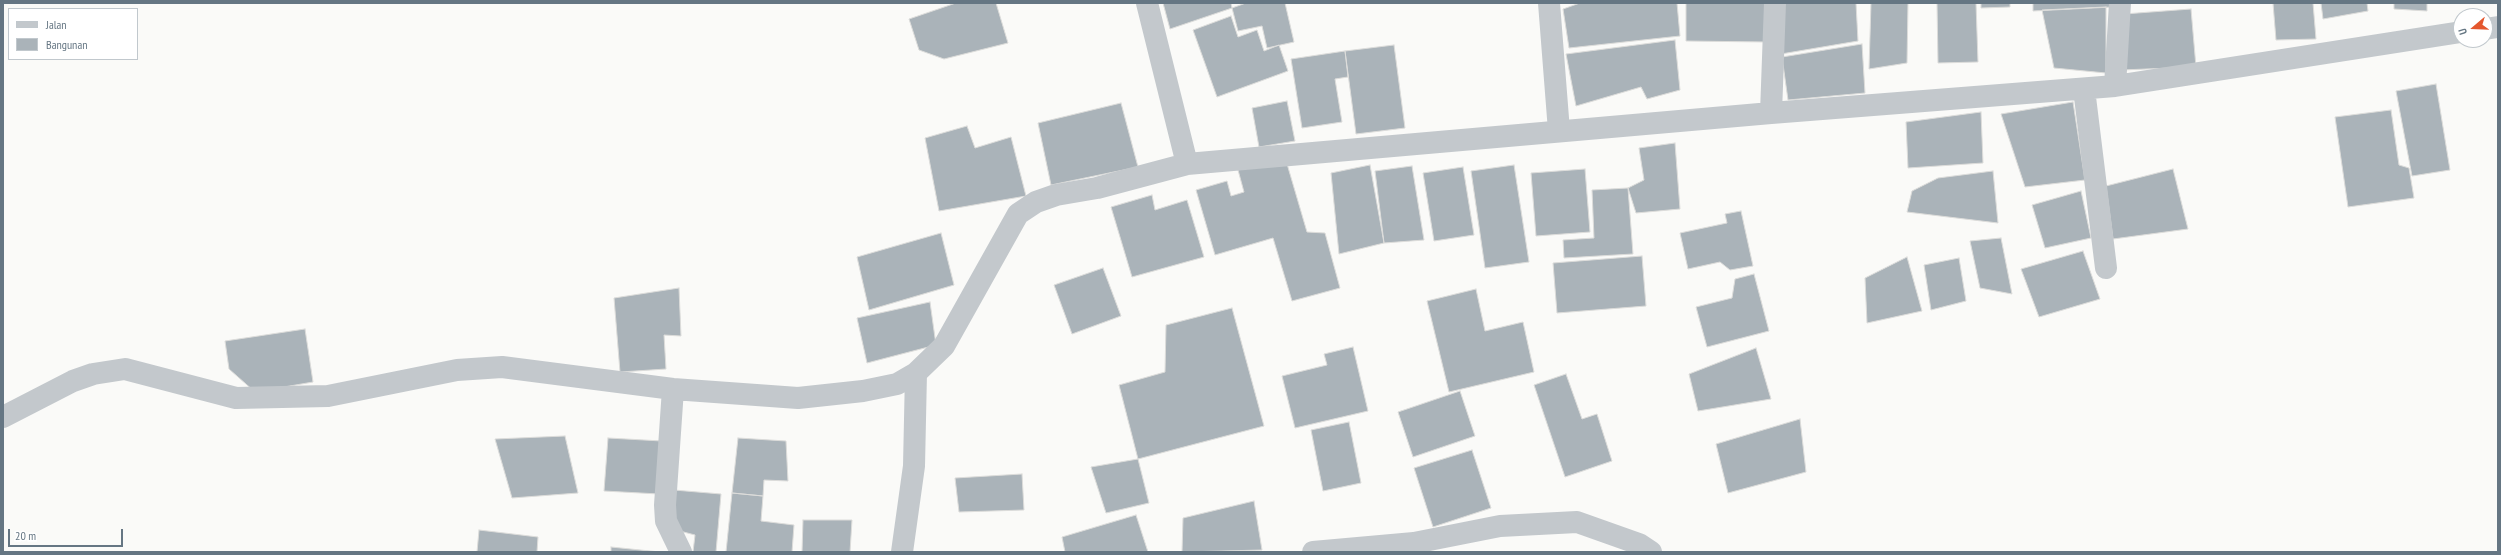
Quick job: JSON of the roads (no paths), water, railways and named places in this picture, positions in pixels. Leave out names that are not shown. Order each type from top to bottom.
[{"type":"street","points":[[1147,3],[1187,164]]},
{"type":"street","points":[[1550,3],[1559,131]]},
{"type":"street","points":[[1771,113],[1775,3]]},
{"type":"street","points":[[2115,86],[2120,3]]},
{"type":"street","points":[[3,417],[73,381],[93,374],[125,369],[236,398],[328,396],[457,370],[502,367],[673,389],[798,398],[863,390],[897,384],[916,373],[944,346],[1018,214],[1036,202],[1056,195],[1097,188],[1187,164],[1771,113],[2115,86],[2453,33]]},
{"type":"street","points":[[2084,89],[2106,268]]},
{"type":"street","points":[[902,552],[914,466],[916,373]]},
{"type":"street","points":[[673,389],[665,505],[666,521],[681,552]]},
{"type":"street","points":[[1312,552],[1414,543],[1500,526],[1577,522],[1639,544],[1652,552]]}]
